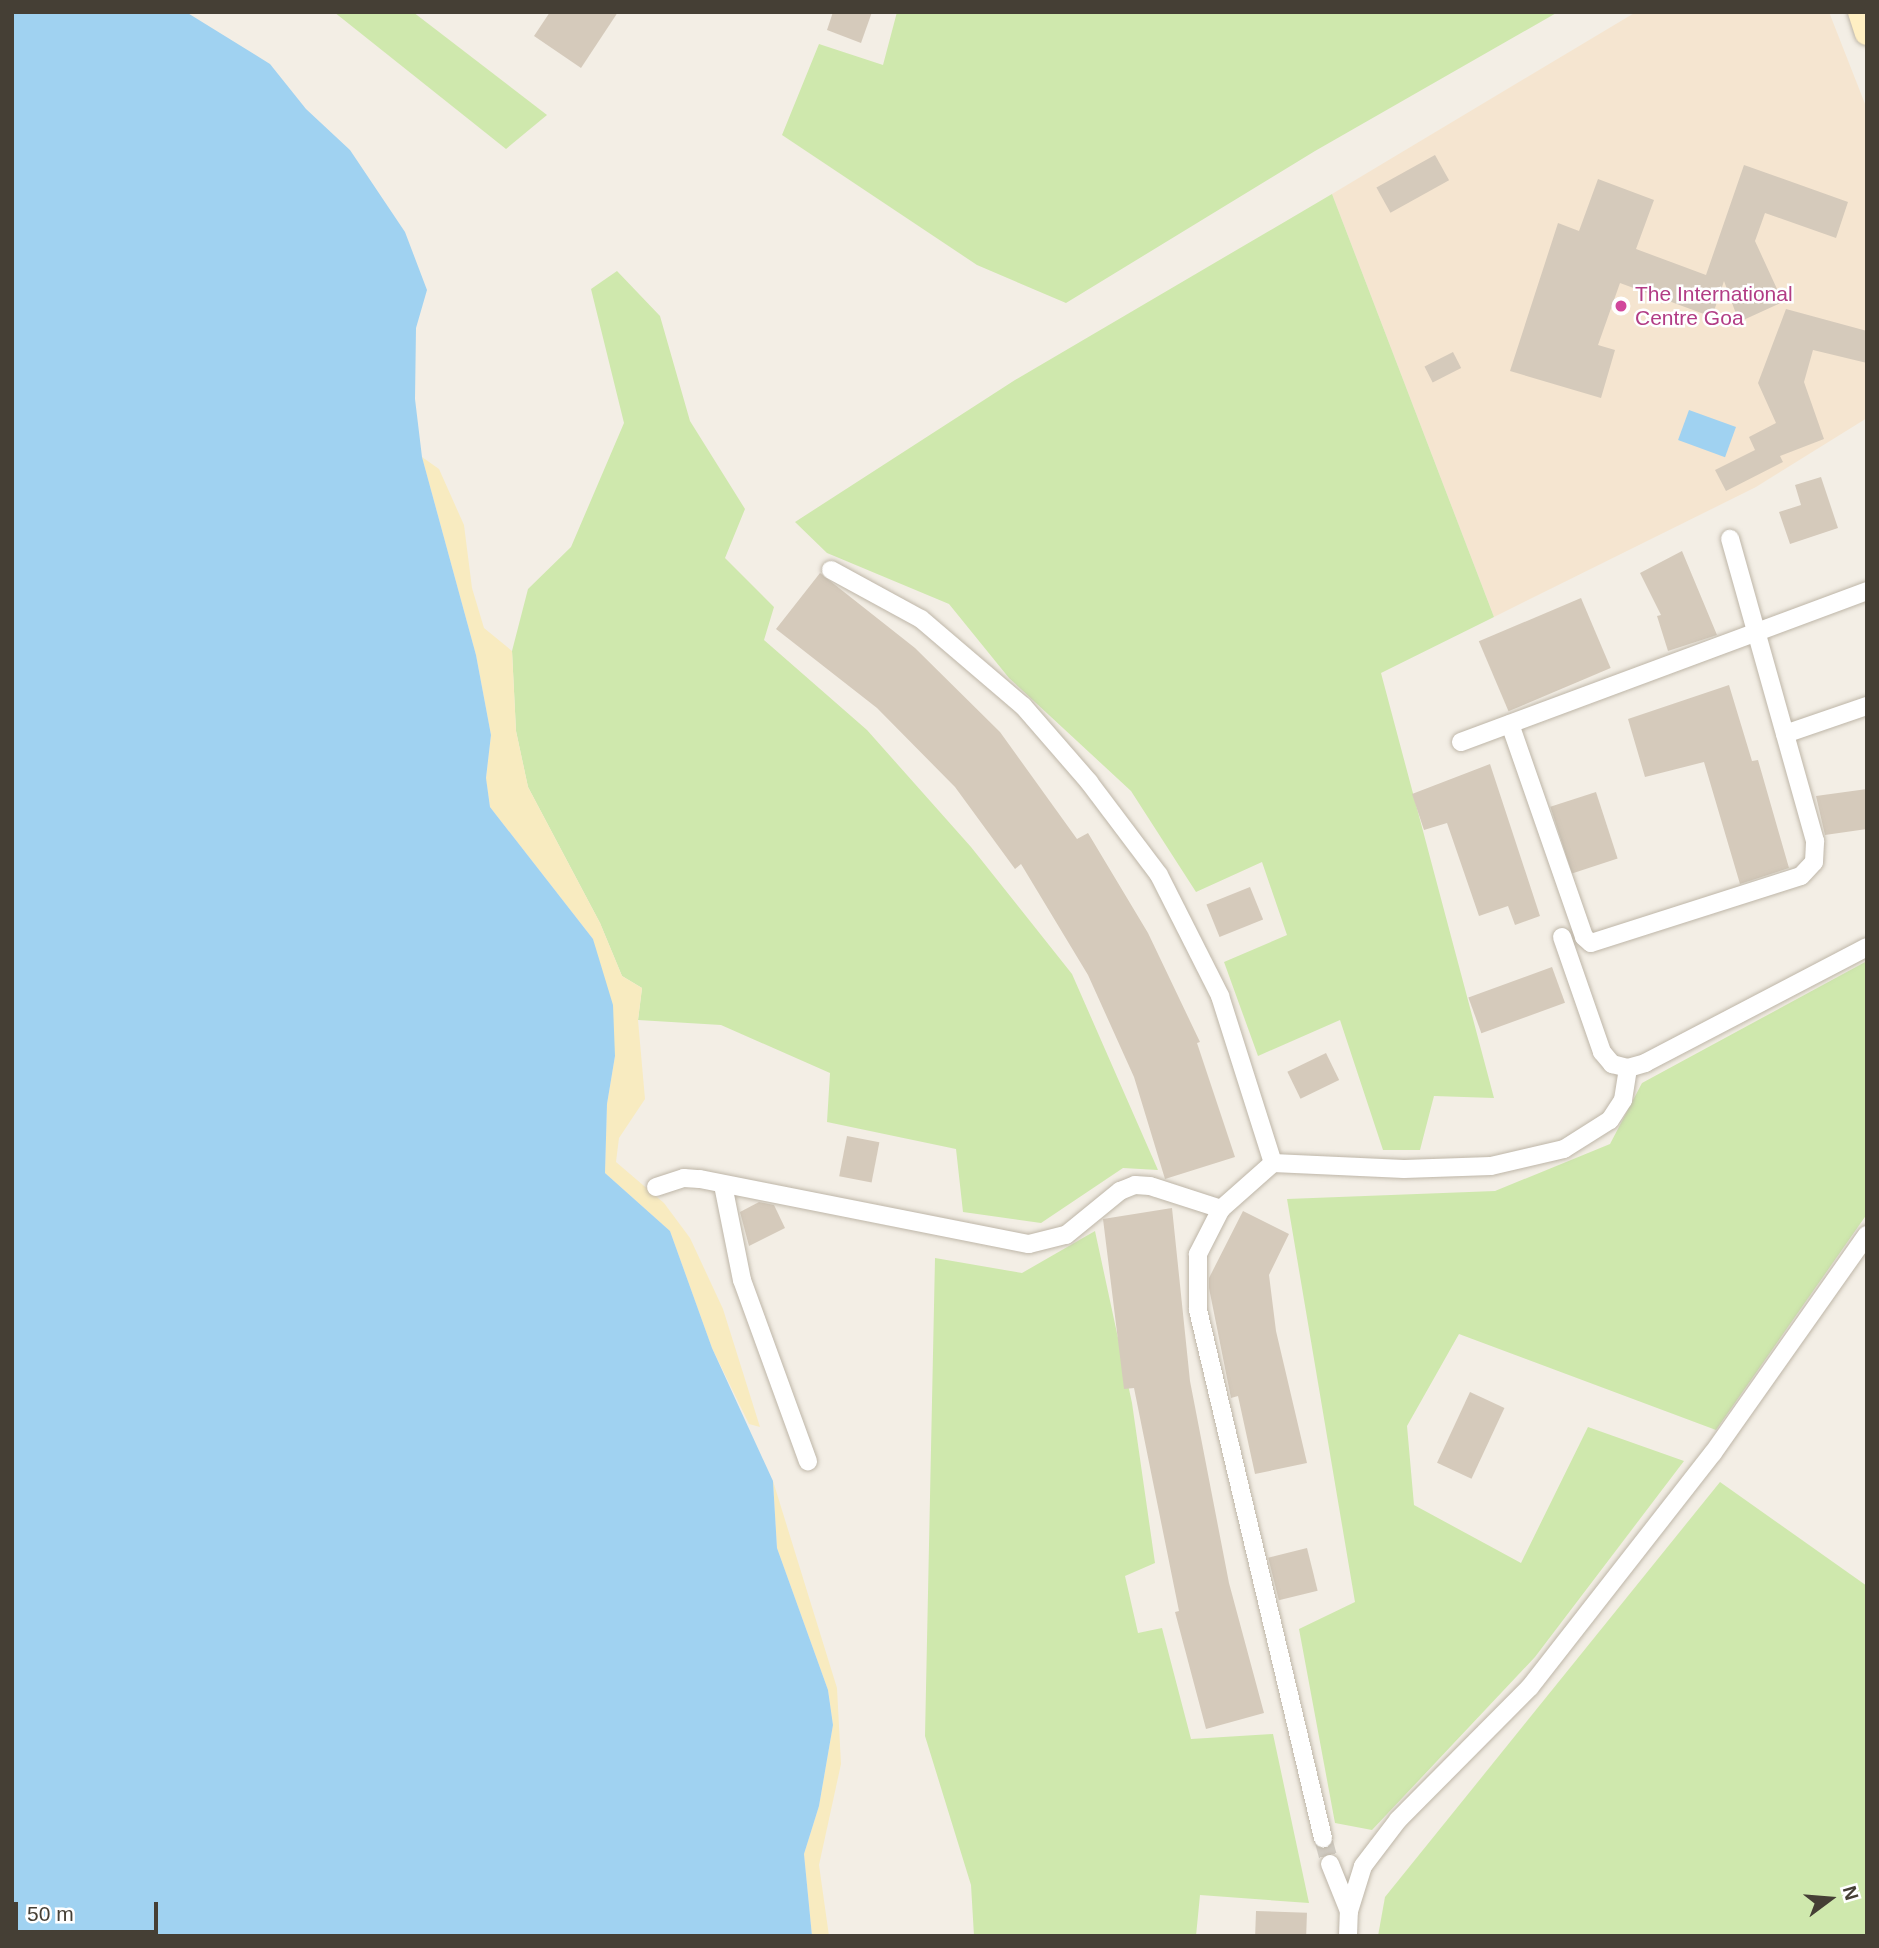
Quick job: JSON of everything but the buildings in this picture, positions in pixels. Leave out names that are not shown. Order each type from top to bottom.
[{"type":"main road","points":[[1860,12],[1867,33]]},
{"type":"street","points":[[1510,724],[1584,937],[1591,943],[1801,876],[1814,862],[1815,841],[1730,539]]},
{"type":"street","points":[[831,570],[921,619],[1023,706],[1089,782],[1159,875],[1220,996],[1273,1163]]},
{"type":"street","points":[[1461,742],[1867,591]]},
{"type":"street","points":[[1785,734],[1867,706]]},
{"type":"street","points":[[1562,937],[1602,1052],[1612,1064],[1628,1068],[1645,1063],[1867,947]]},
{"type":"street","points":[[1323,1838],[1198,1310],[1198,1254],[1221,1209],[1273,1163],[1404,1169],[1491,1167],[1564,1149],[1610,1120],[1623,1100],[1628,1068]]},
{"type":"street","points":[[656,1187],[684,1178],[1029,1244],[1066,1235],[1120,1191],[1135,1185],[1221,1209]]},
{"type":"street","points":[[723,1185],[741,1280],[808,1461]]},
{"type":"street","points":[[1348,1936],[1349,1911],[1363,1866],[1391,1829],[1530,1687],[1713,1452],[1867,1235]]},
{"type":"street","points":[[1330,1864],[1349,1911]]},
{"type":"shaded area","name":"The International Centre Goa","points":[[1636,12],[1829,12],[1867,109],[1867,418],[1756,487],[1494,617],[1332,194]]},
{"type":"green space","points":[[334,12],[413,12],[547,115],[506,149]]},
{"type":"green space","points":[[897,12],[1558,12],[1315,151],[1066,303],[977,265],[782,135],[819,44],[883,65]]},
{"type":"green space","points":[[1332,194],[1494,617],[1381,673],[1494,1098],[1434,1096],[1420,1150],[1383,1150],[1340,1020],[1258,1056],[1224,962],[1287,935],[1262,862],[1196,892],[1131,791],[1009,678],[949,604],[827,553],[795,522],[1015,380]]},
{"type":"green space","points":[[617,271],[660,316],[690,421],[745,509],[725,558],[774,607],[764,640],[867,730],[971,847],[1072,974],[1158,1170],[1123,1168],[1041,1223],[963,1212],[956,1149],[827,1122],[830,1073],[721,1025],[638,1020],[642,988],[622,976],[600,923],[528,787],[516,731],[512,651],[528,589],[571,547],[624,423],[591,289]]},
{"type":"green space","points":[[1867,961],[1867,1214],[1716,1430],[1459,1334],[1407,1426],[1414,1505],[1521,1563],[1588,1427],[1684,1461],[1535,1657],[1372,1830],[1335,1823],[1299,1629],[1355,1602],[1287,1199],[1495,1191],[1610,1144],[1642,1083]]},
{"type":"green space","points":[[1095,1231],[1132,1403],[1155,1563],[1125,1576],[1138,1633],[1162,1628],[1191,1739],[1273,1734],[1309,1903],[1200,1895],[1196,1936],[974,1936],[971,1885],[925,1736],[935,1258],[1022,1273]]},
{"type":"green space","points":[[1720,1482],[1867,1586],[1867,1936],[1378,1936],[1385,1897]]},
{"type":"sand","points":[[422,457],[439,469],[464,525],[472,588],[484,628],[512,651],[516,731],[528,787],[600,923],[622,976],[642,988],[638,1020],[645,1099],[619,1138],[616,1162],[664,1203],[690,1238],[723,1309],[760,1427],[749,1424],[712,1348],[670,1231],[605,1173],[607,1104],[615,1056],[593,939],[490,807],[486,779],[491,735],[476,655]]},
{"type":"sand","points":[[773,1481],[837,1688],[841,1764],[819,1865],[829,1936],[812,1936],[804,1854],[819,1806],[833,1725],[828,1690],[777,1548]]},
{"type":"water","points":[[12,12],[186,12],[270,64],[306,109],[350,150],[405,232],[427,290],[416,328],[415,399],[422,457],[476,655],[491,735],[486,778],[490,807],[593,939],[613,1005],[615,1056],[607,1104],[605,1173],[670,1231],[712,1348],[773,1481],[777,1548],[828,1690],[833,1725],[819,1806],[804,1854],[812,1936],[12,1936]]},
{"type":"water","points":[[1689,410],[1736,427],[1725,457],[1678,440]]},
{"type":"tunnel","points":[[1323,1838],[1330,1864]]},
{"type":"place","name":"The International Centre Goa","points":[[1621,306]]}]
